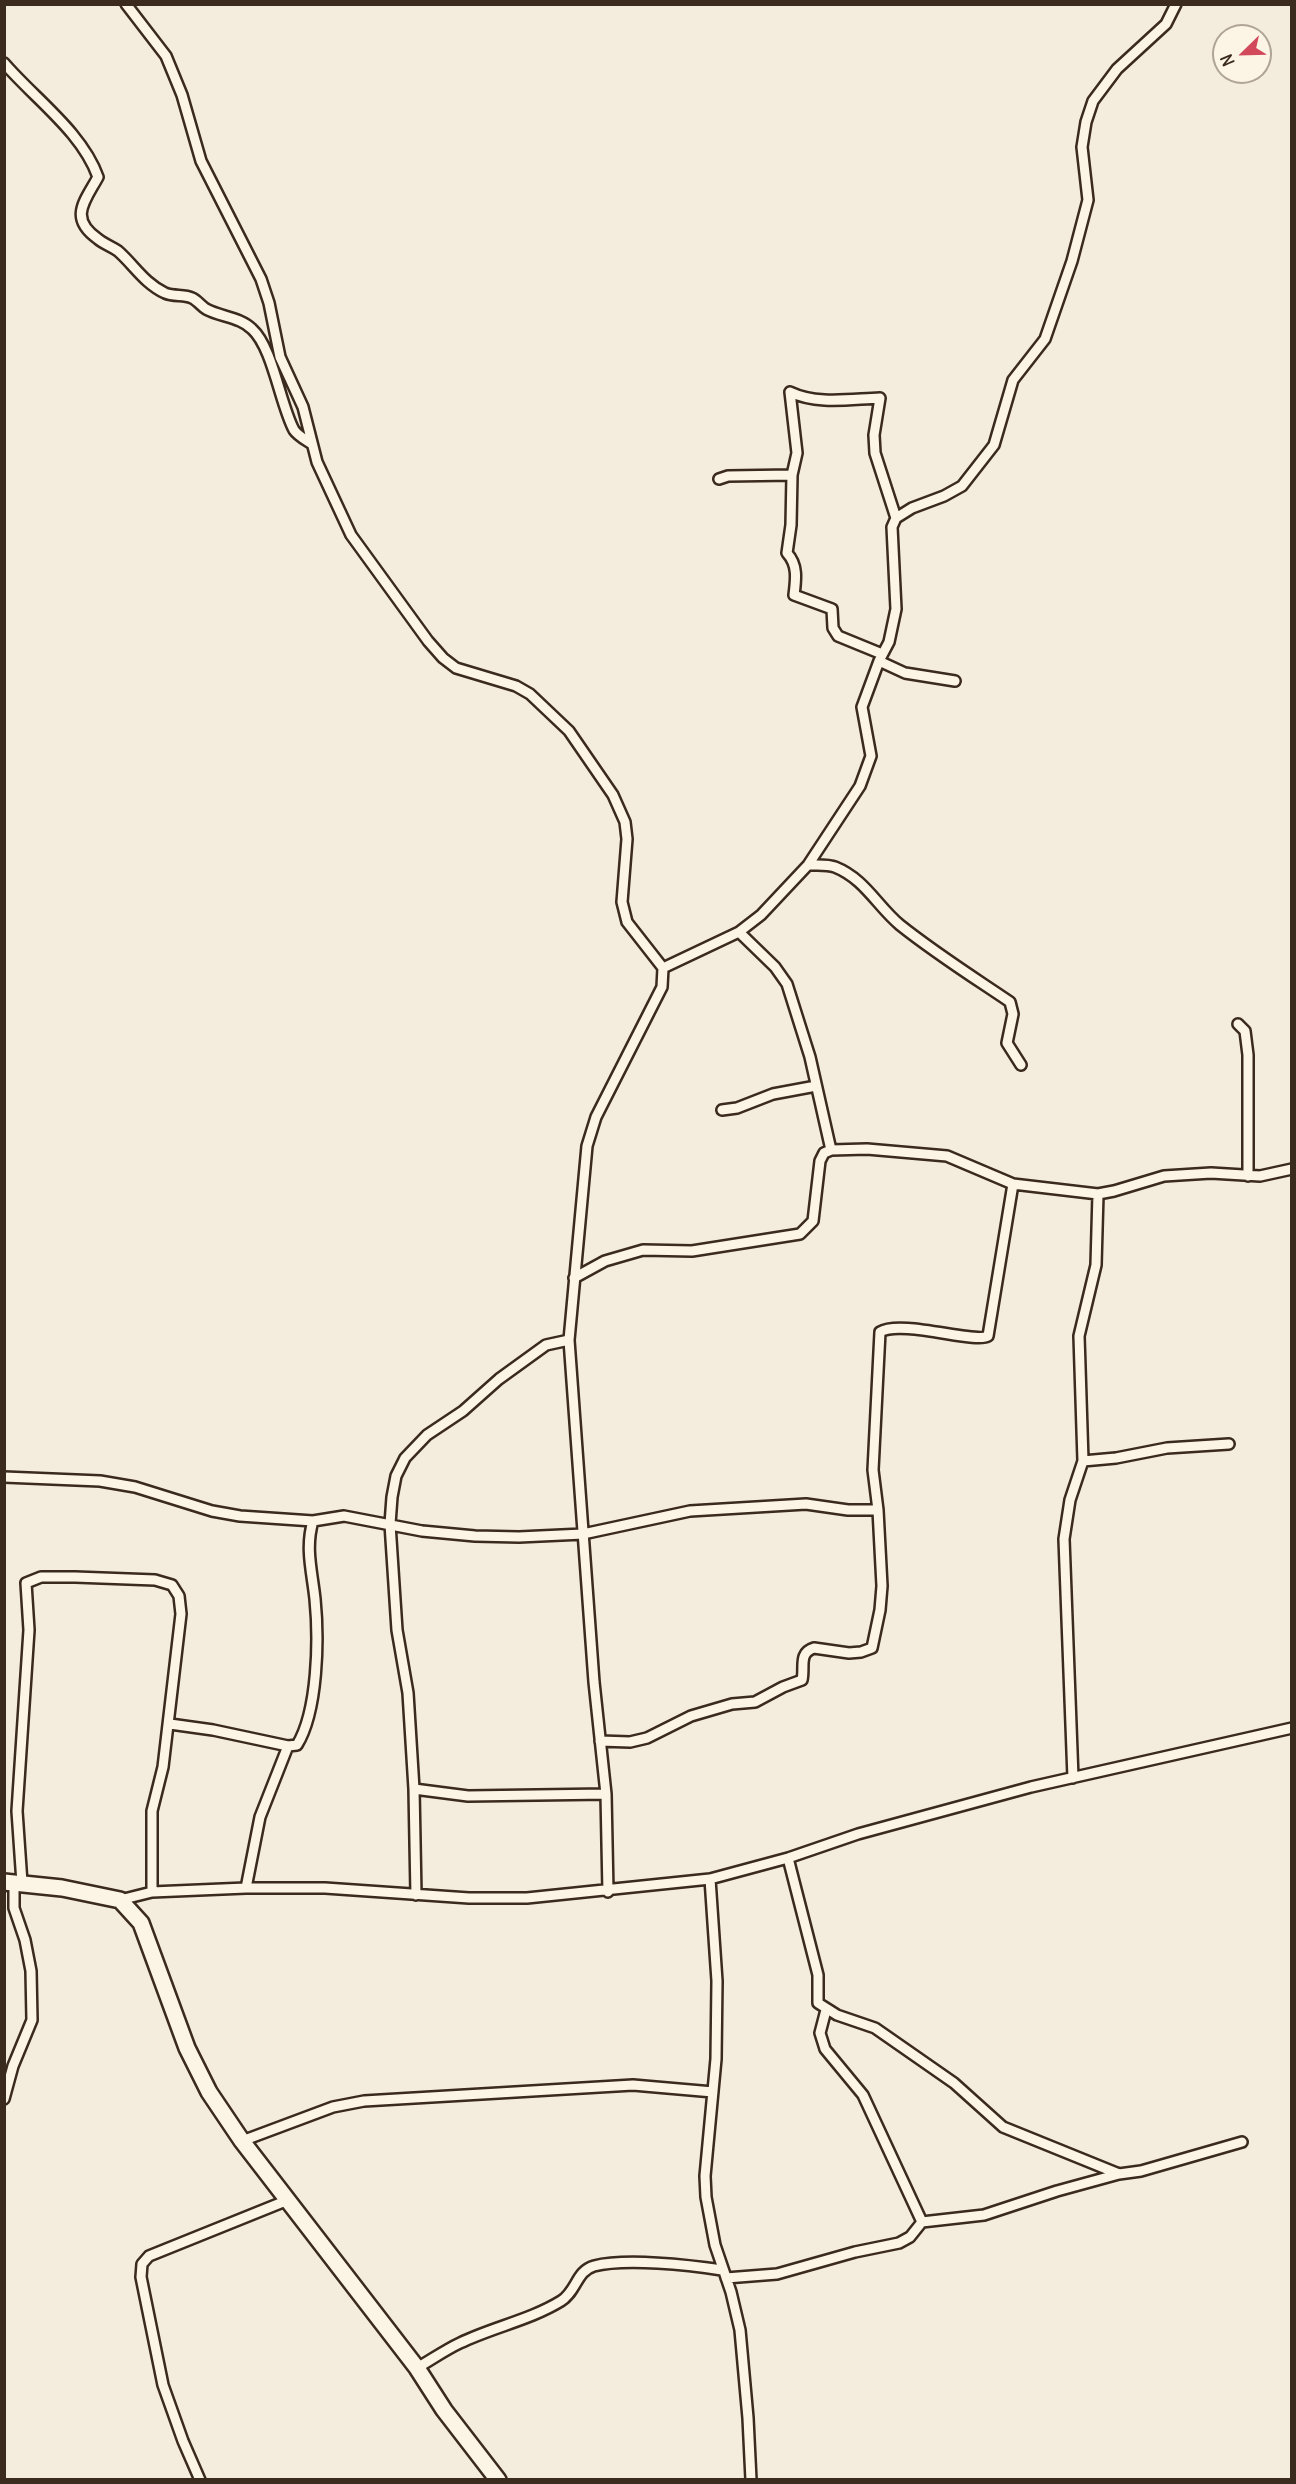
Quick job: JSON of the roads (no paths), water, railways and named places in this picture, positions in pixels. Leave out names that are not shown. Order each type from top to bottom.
[{"type":"main road","points":[[13,1882],[62,1888],[120,1900],[141,1923],[187,2048],[209,2092],[242,2141],[417,2368],[444,2410],[498,2480]]},
{"type":"street","points":[[126,4],[166,56],[182,95],[201,161],[261,279],[269,303],[280,357],[303,407],[317,462],[351,535],[428,641],[443,658],[456,668],[516,686],[530,694],[569,731],[613,795],[625,822],[627,839],[622,902],[627,922],[663,968],[662,987],[597,1117],[587,1146],[569,1340],[583,1534],[606,1794],[608,1892]]},
{"type":"street","points":[[663,968],[739,932],[761,915],[808,865],[860,786],[871,756],[862,707],[888,642],[897,609],[892,528],[896,518],[912,508],[944,496],[962,486],[994,445],[1003,421],[1013,380],[1045,339],[1072,261],[1088,200],[1082,147],[1086,122],[1093,101],[1117,69],[1166,24],[1177,6]]},
{"type":"street","points":[[4,63],[92,159],[98,177],[82,202],[81,215],[84,225],[99,240],[111,245],[125,257],[144,280],[152,285],[176,297],[190,297],[206,308],[253,329],[265,351],[295,432],[312,444]]},
{"type":"street","points":[[896,518],[875,453],[874,435],[880,398],[817,400],[803,398],[790,392],[797,453],[792,475],[791,525],[787,553],[794,560],[796,568],[794,595],[832,609],[833,628],[838,636],[904,673],[955,681]]},
{"type":"street","points":[[719,479],[728,476],[792,475]]},
{"type":"street","points":[[808,865],[833,866],[847,873],[864,885],[898,924],[968,976],[1010,1002],[1013,1014],[1007,1043],[1021,1065]]},
{"type":"street","points":[[739,932],[775,967],[787,984],[810,1057],[831,1150]]},
{"type":"street","points":[[1238,1024],[1245,1031],[1248,1055],[1248,1176]]},
{"type":"street","points":[[722,1110],[737,1108],[773,1094],[816,1086]]},
{"type":"street","points":[[574,1278],[605,1262],[643,1250],[692,1251],[800,1234],[813,1221],[820,1161],[824,1153],[831,1150],[867,1149],[947,1156],[1013,1184],[1098,1194],[1164,1176],[1210,1173],[1248,1176],[1292,1169]]},
{"type":"street","points":[[600,1741],[630,1742],[647,1738],[690,1716],[732,1704],[755,1702],[802,1680],[803,1656],[808,1650],[814,1648],[861,1652],[872,1648],[880,1610],[882,1586],[878,1510],[873,1470],[880,1332],[893,1329],[942,1332],[979,1339],[988,1336],[1013,1184]]},
{"type":"street","points":[[1073,1778],[1064,1539],[1070,1500],[1083,1461],[1079,1336],[1096,1265],[1098,1194]]},
{"type":"street","points":[[416,1895],[414,1789],[408,1693],[397,1630],[390,1524],[396,1476],[405,1458],[427,1435],[463,1411],[499,1379],[546,1345],[569,1340]]},
{"type":"street","points":[[1083,1461],[1116,1458],[1167,1448],[1229,1444]]},
{"type":"street","points":[[4,1477],[100,1481],[135,1487],[212,1511],[240,1516],[313,1521],[344,1516],[475,1536],[519,1537],[583,1534],[690,1511],[806,1504],[848,1510],[878,1510]]},
{"type":"street","points":[[170,1724],[213,1730],[288,1746],[297,1745],[302,1736],[314,1676],[316,1614],[308,1554],[309,1535],[313,1521]]},
{"type":"street","points":[[4,2099],[13,2066],[32,2020],[31,1971],[25,1941],[14,1908],[13,1882],[29,1630],[27,1583],[41,1577],[75,1576],[155,1580],[172,1585],[179,1596],[181,1614],[170,1724],[164,1767],[152,1811],[152,1892]]},
{"type":"street","points":[[120,1900],[152,1892],[246,1888],[325,1888],[469,1898],[527,1898],[608,1892],[710,1879],[858,1834],[1073,1778],[1292,1728]]},
{"type":"street","points":[[246,1888],[260,1817],[288,1746]]},
{"type":"street","points":[[414,1789],[468,1796],[606,1794]]},
{"type":"street","points":[[788,1857],[818,1976],[818,2003],[826,2010],[875,2028],[954,2083],[1003,2127],[1119,2174]]},
{"type":"street","points":[[710,1879],[717,1981],[713,2092],[705,2176],[706,2197],[715,2245],[740,2330],[751,2480]]},
{"type":"street","points":[[826,2010],[820,2033],[825,2049],[863,2096],[922,2222]]},
{"type":"street","points":[[242,2141],[333,2107],[363,2101],[633,2085],[713,2092]]},
{"type":"street","points":[[417,2368],[460,2343],[539,2313],[564,2300],[571,2293],[579,2275],[587,2268],[597,2265],[687,2264],[724,2274],[777,2274],[855,2252],[899,2243],[910,2237],[922,2222],[984,2215],[1119,2174],[1141,2171],[1242,2142]]},
{"type":"street","points":[[200,2480],[183,2441],[161,2376],[141,2277],[142,2264],[149,2256],[288,2200]]}]
